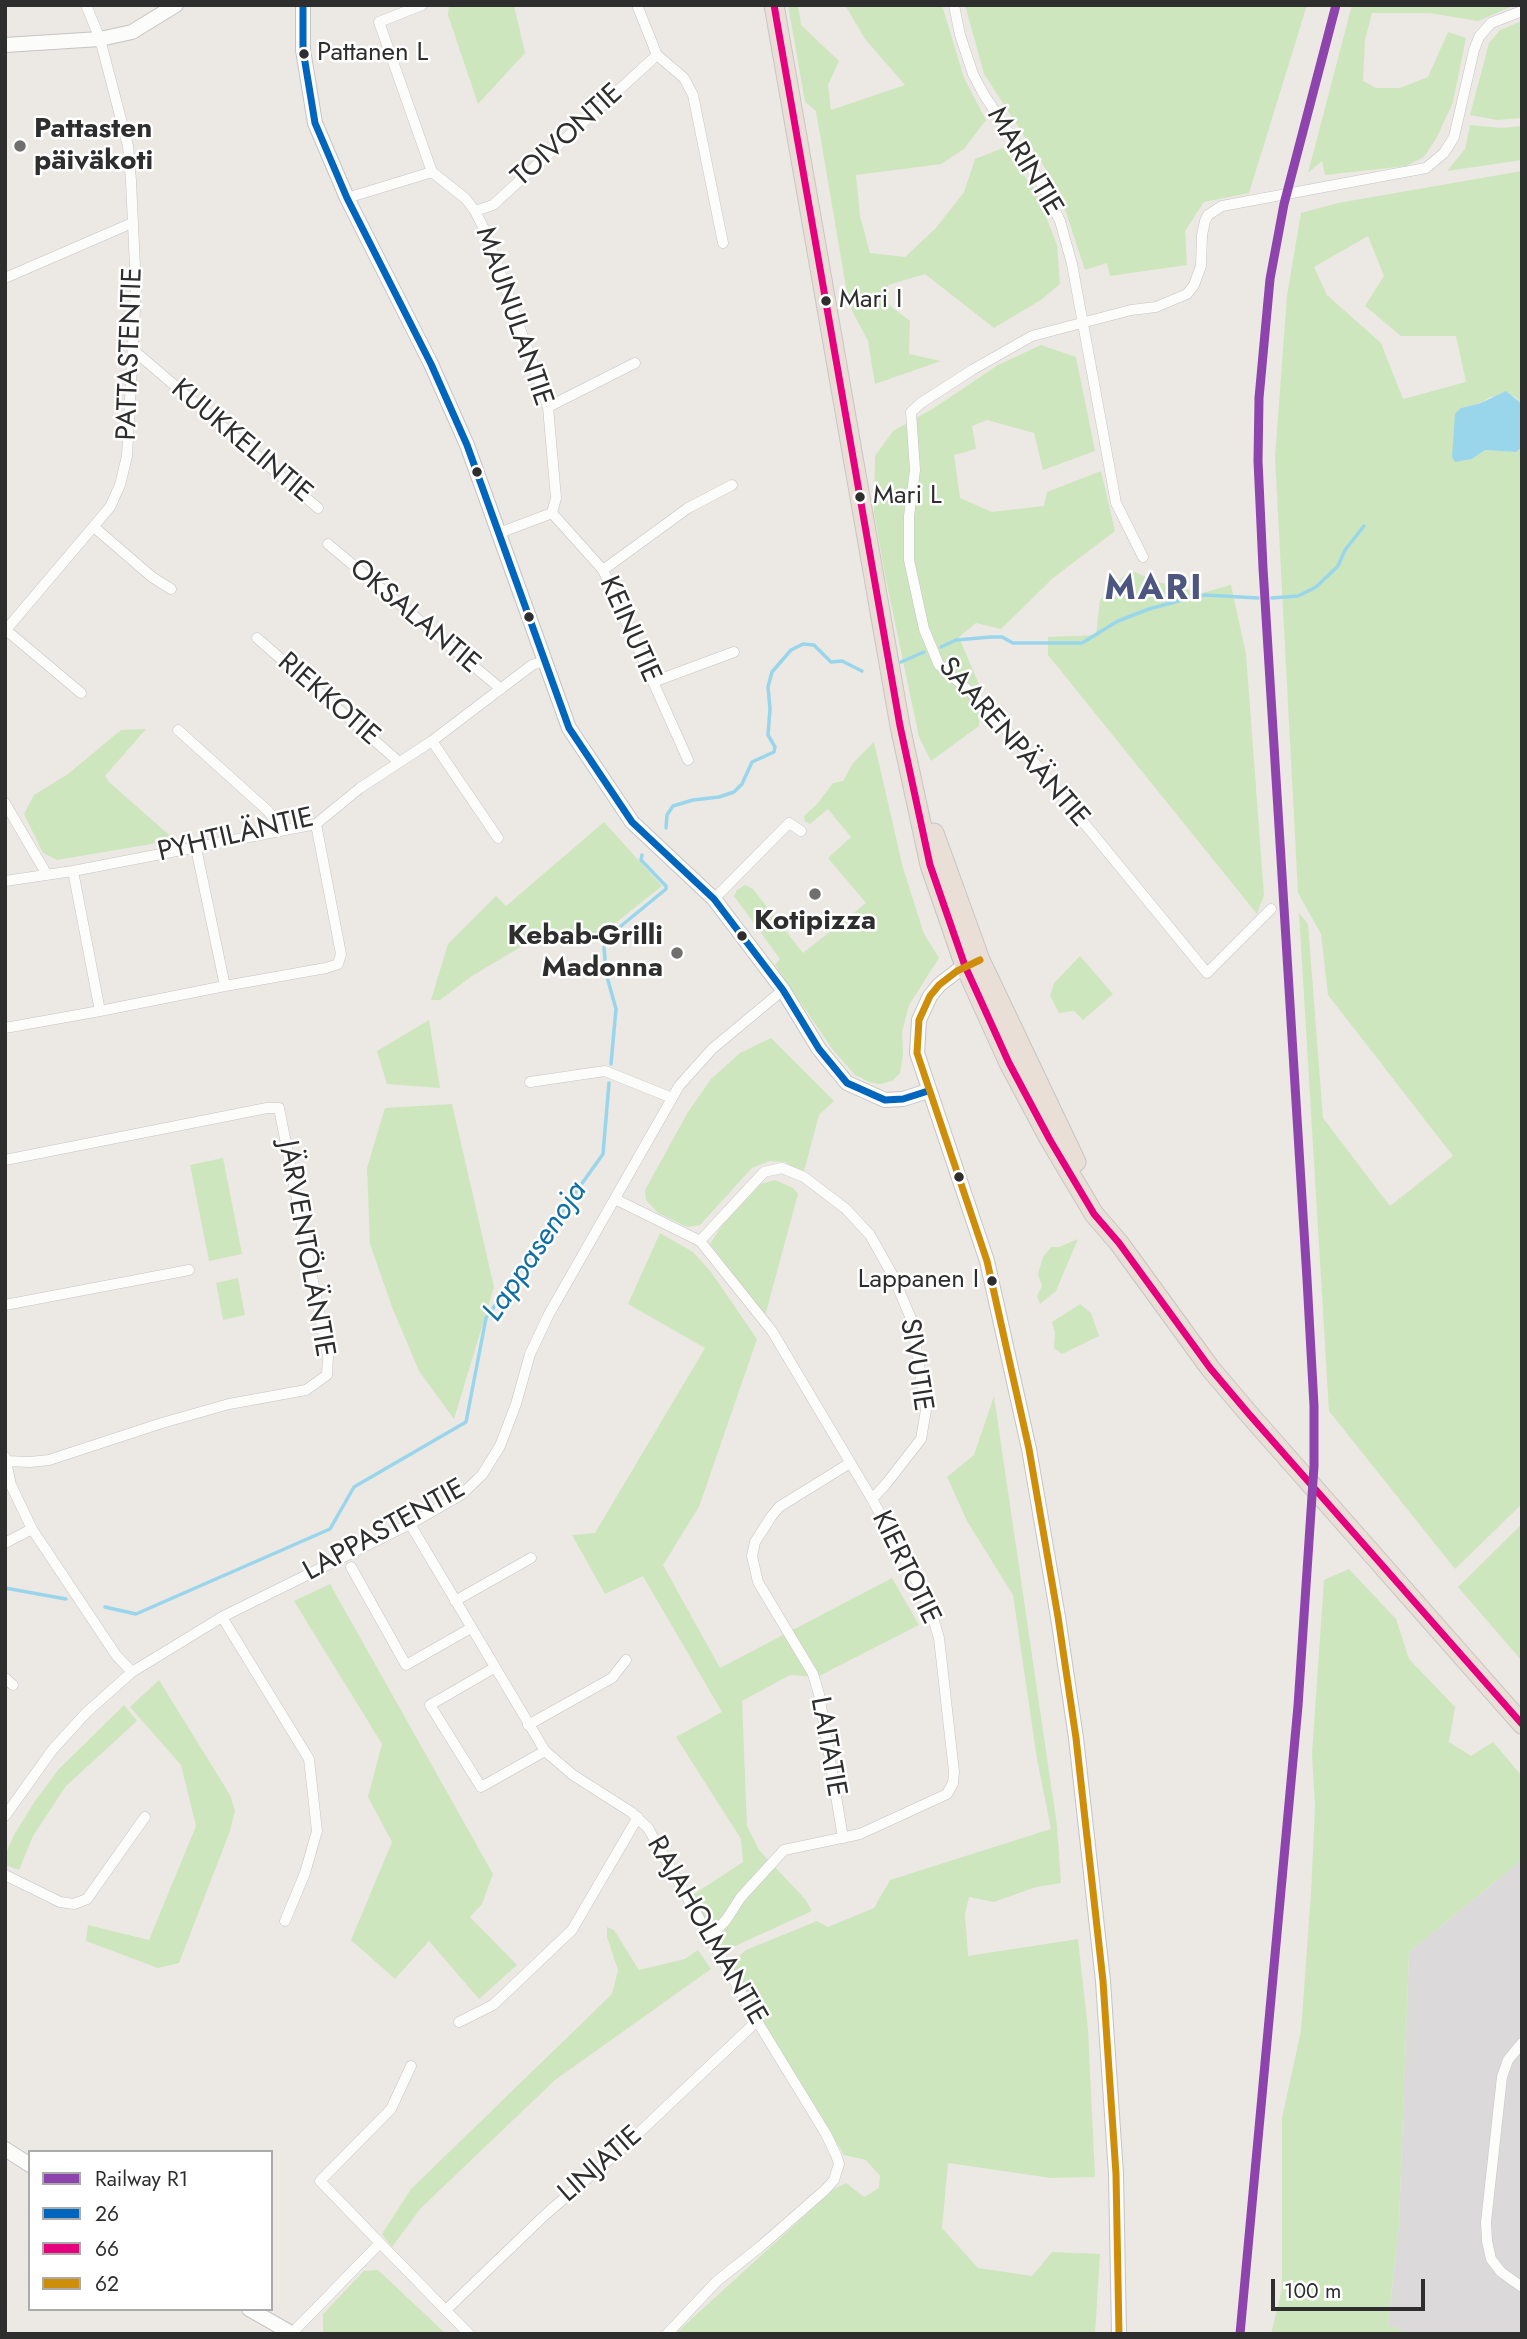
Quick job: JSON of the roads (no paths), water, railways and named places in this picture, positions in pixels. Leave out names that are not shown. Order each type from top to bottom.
[{"type":"highway","points":[[774,5],[900,726],[930,865],[972,963],[1009,1063],[1094,1214],[1119,1243],[1210,1368],[1350,1531],[1522,1724]]},
{"type":"street","name":"PATTASTENTIE","points":[[6,631],[110,507],[120,485],[127,456],[136,289],[128,146],[100,39],[86,5]]},
{"type":"street","points":[[5,45],[100,39],[132,32],[176,5]]},
{"type":"street","points":[[303,5],[303,50],[315,122],[347,198],[431,364],[467,445],[569,728],[632,822],[714,899],[783,990],[819,1049],[847,1083],[885,1100],[903,1099],[928,1091]]},
{"type":"street","points":[[347,198],[432,172],[379,22],[422,5]]},
{"type":"street","points":[[636,5],[657,55],[684,78],[693,95],[723,243]]},
{"type":"street","name":"MARINTIE","points":[[954,5],[960,35],[973,74],[1043,186],[1060,221],[1072,264],[1116,503],[1143,557]]},
{"type":"street","points":[[1082,323],[1131,310],[1156,307],[1187,294],[1194,285],[1201,266],[1205,220],[1222,205],[1418,171],[1436,161],[1450,146],[1454,137],[1479,37],[1491,23],[1522,11]]},
{"type":"street","name":"TOIVONTIE","points":[[475,211],[493,205],[657,55]]},
{"type":"street","name":"MAUNULANTIE","points":[[432,172],[466,199],[486,233],[548,407],[555,498],[552,513]]},
{"type":"street","points":[[5,278],[132,223]]},
{"type":"street","name":"SAARENPÄÄNTIE","points":[[1082,323],[1044,332],[1020,342],[921,403],[911,412],[915,470],[909,516],[909,560],[924,629],[939,665],[975,696],[1020,744],[1207,973],[1271,909]]},
{"type":"street","name":"KUUKKELINTIE","points":[[132,349],[318,508]]},
{"type":"street","points":[[548,407],[635,363]]},
{"type":"street","points":[[604,570],[688,508],[732,485]]},
{"type":"street","points":[[499,533],[552,513]]},
{"type":"street","name":"KEINUTIE","points":[[552,513],[604,570],[688,760]]},
{"type":"street","points":[[94,527],[152,578],[171,589]]},
{"type":"street","name":"OKSALANTIE","points":[[328,544],[500,689]]},
{"type":"street","points":[[6,631],[81,693]]},
{"type":"street","name":"RIEKKOTIE","points":[[257,638],[399,762]]},
{"type":"street","points":[[653,682],[734,652]]},
{"type":"street","name":"PYHTILÄNTIE","points":[[5,881],[73,871],[316,824],[360,788],[432,741],[532,665],[544,661]]},
{"type":"street","points":[[178,730],[268,811],[282,830]]},
{"type":"street","points":[[432,741],[498,838]]},
{"type":"street","points":[[5,803],[46,873]]},
{"type":"street","points":[[714,899],[789,823],[801,831]]},
{"type":"street","points":[[5,1028],[338,964],[341,954],[316,824]]},
{"type":"street","points":[[196,848],[225,986]]},
{"type":"street","points":[[73,871],[100,1011]]},
{"type":"street","points":[[972,963],[934,990],[919,1020],[917,1054],[987,1261],[1029,1449],[1060,1630],[1076,1738],[1103,1982],[1116,2174],[1119,2334]]},
{"type":"street","name":"LAPPASTENTIE","points":[[5,1816],[53,1749],[87,1712],[132,1672],[222,1617],[461,1496],[482,1475],[500,1446],[516,1404],[530,1354],[545,1324],[679,1086],[712,1049],[783,990]]},
{"type":"street","points":[[530,1082],[605,1071],[672,1098]]},
{"type":"street","name":"JÄRVENTÖLÄNTIE","points":[[5,1160],[267,1108],[279,1108],[328,1357],[327,1375],[306,1390],[216,1407],[49,1460],[5,1460]]},
{"type":"street","name":"SIVUTIE","points":[[700,1241],[764,1172],[782,1168],[804,1177],[846,1209],[870,1235],[912,1321],[926,1410],[921,1439],[872,1499]]},
{"type":"street","name":"KIERTOTIE","points":[[615,1199],[700,1241],[772,1331],[872,1499],[919,1586],[936,1624],[954,1772],[953,1783],[947,1794],[871,1829],[843,1838],[784,1850],[741,1897],[726,1920],[709,1938]]},
{"type":"street","points":[[5,1304],[189,1270]]},
{"type":"street","points":[[5,1460],[10,1485],[32,1529],[109,1644],[132,1672]]},
{"type":"street","name":"LAITATIE","points":[[843,1838],[819,1694],[813,1674],[758,1582],[752,1556],[755,1542],[779,1507],[850,1463]]},
{"type":"street","name":"RAJAHOLMANTIE","points":[[410,1524],[545,1751],[573,1775],[638,1817],[648,1828],[757,2021],[826,2134],[839,2164],[834,2179],[825,2190],[717,2281],[667,2334]]},
{"type":"street","points":[[5,1543],[32,1529]]},
{"type":"street","points":[[455,1601],[531,1558]]},
{"type":"street","points":[[351,1567],[406,1665],[471,1628]]},
{"type":"street","points":[[222,1617],[309,1759],[317,1831],[305,1873],[285,1921]]},
{"type":"street","points":[[528,1725],[612,1678],[625,1660]]},
{"type":"street","points":[[494,1668],[430,1705],[437,1717],[481,1787],[545,1751]]},
{"type":"street","points":[[5,1875],[60,1902],[74,1904],[87,1899],[145,1817]]},
{"type":"street","points":[[459,2022],[493,2005],[572,1930],[638,1817]]},
{"type":"street","name":"LINJATIE","points":[[446,2310],[546,2214],[626,2145],[757,2021]]},
{"type":"street","points":[[1522,2043],[1508,2060],[1502,2077],[1486,2222],[1491,2259],[1501,2272],[1522,2287]]},
{"type":"street","points":[[411,2066],[391,2109],[320,2181],[469,2334]]},
{"type":"street","points":[[5,2149],[28,2164]]},
{"type":"street","points":[[253,2311],[292,2333],[380,2243]]},
{"type":"street","points":[[260,2311],[276,2324]]},
{"type":"water","points":[[1506,391],[1522,404],[1522,447],[1516,452],[1485,450],[1472,459],[1455,462],[1452,457],[1455,414],[1461,408],[1481,403]]},
{"type":"waterway","points":[[1272,598],[1298,596],[1316,587],[1338,566],[1345,550],[1364,526]]},
{"type":"waterway","points":[[941,647],[956,640],[991,637],[1002,637],[1013,643],[1082,643],[1118,621],[1182,600],[1205,595],[1258,598]]},
{"type":"waterway","points":[[666,828],[667,815],[673,806],[734,792],[742,784],[752,762],[774,752],[775,747],[768,735],[768,687],[772,672],[791,650],[803,644],[814,645],[831,662],[842,661],[862,671]]},
{"type":"waterway","points":[[901,662],[924,652]]},
{"type":"waterway","name":"Lappasenoja","points":[[611,1064],[616,1009],[606,973],[604,947],[610,935],[666,889],[641,860],[642,855]]},
{"type":"waterway","name":"Lappasenoja","points":[[105,1607],[136,1614],[330,1529],[354,1487],[466,1422],[486,1318],[603,1154],[609,1083]]},
{"type":"waterway","name":"Lappasenoja","points":[[5,1588],[66,1599]]},
{"type":"rail line","name":"R1","points":[[1240,2334],[1298,1706],[1314,1466],[1314,1406],[1307,1279],[1263,568],[1258,461],[1259,398],[1270,279],[1284,204],[1336,5]]},
{"type":"place","name":"Pattanen L","points":[[304,54]]},
{"type":"place","name":"Pattasten päiväkoti","points":[[20,146]]},
{"type":"place","name":"Mari I","points":[[826,301]]},
{"type":"place","name":"Mari L","points":[[860,497]]},
{"type":"place","name":"Kotipizza","points":[[815,894]]},
{"type":"place","name":"Kebab-Grilli Madonna","points":[[677,953]]},
{"type":"place","name":"Lappanen I","points":[[992,1281]]},
{"type":"district","name":"MARI","points":[[1154,591]]}]
